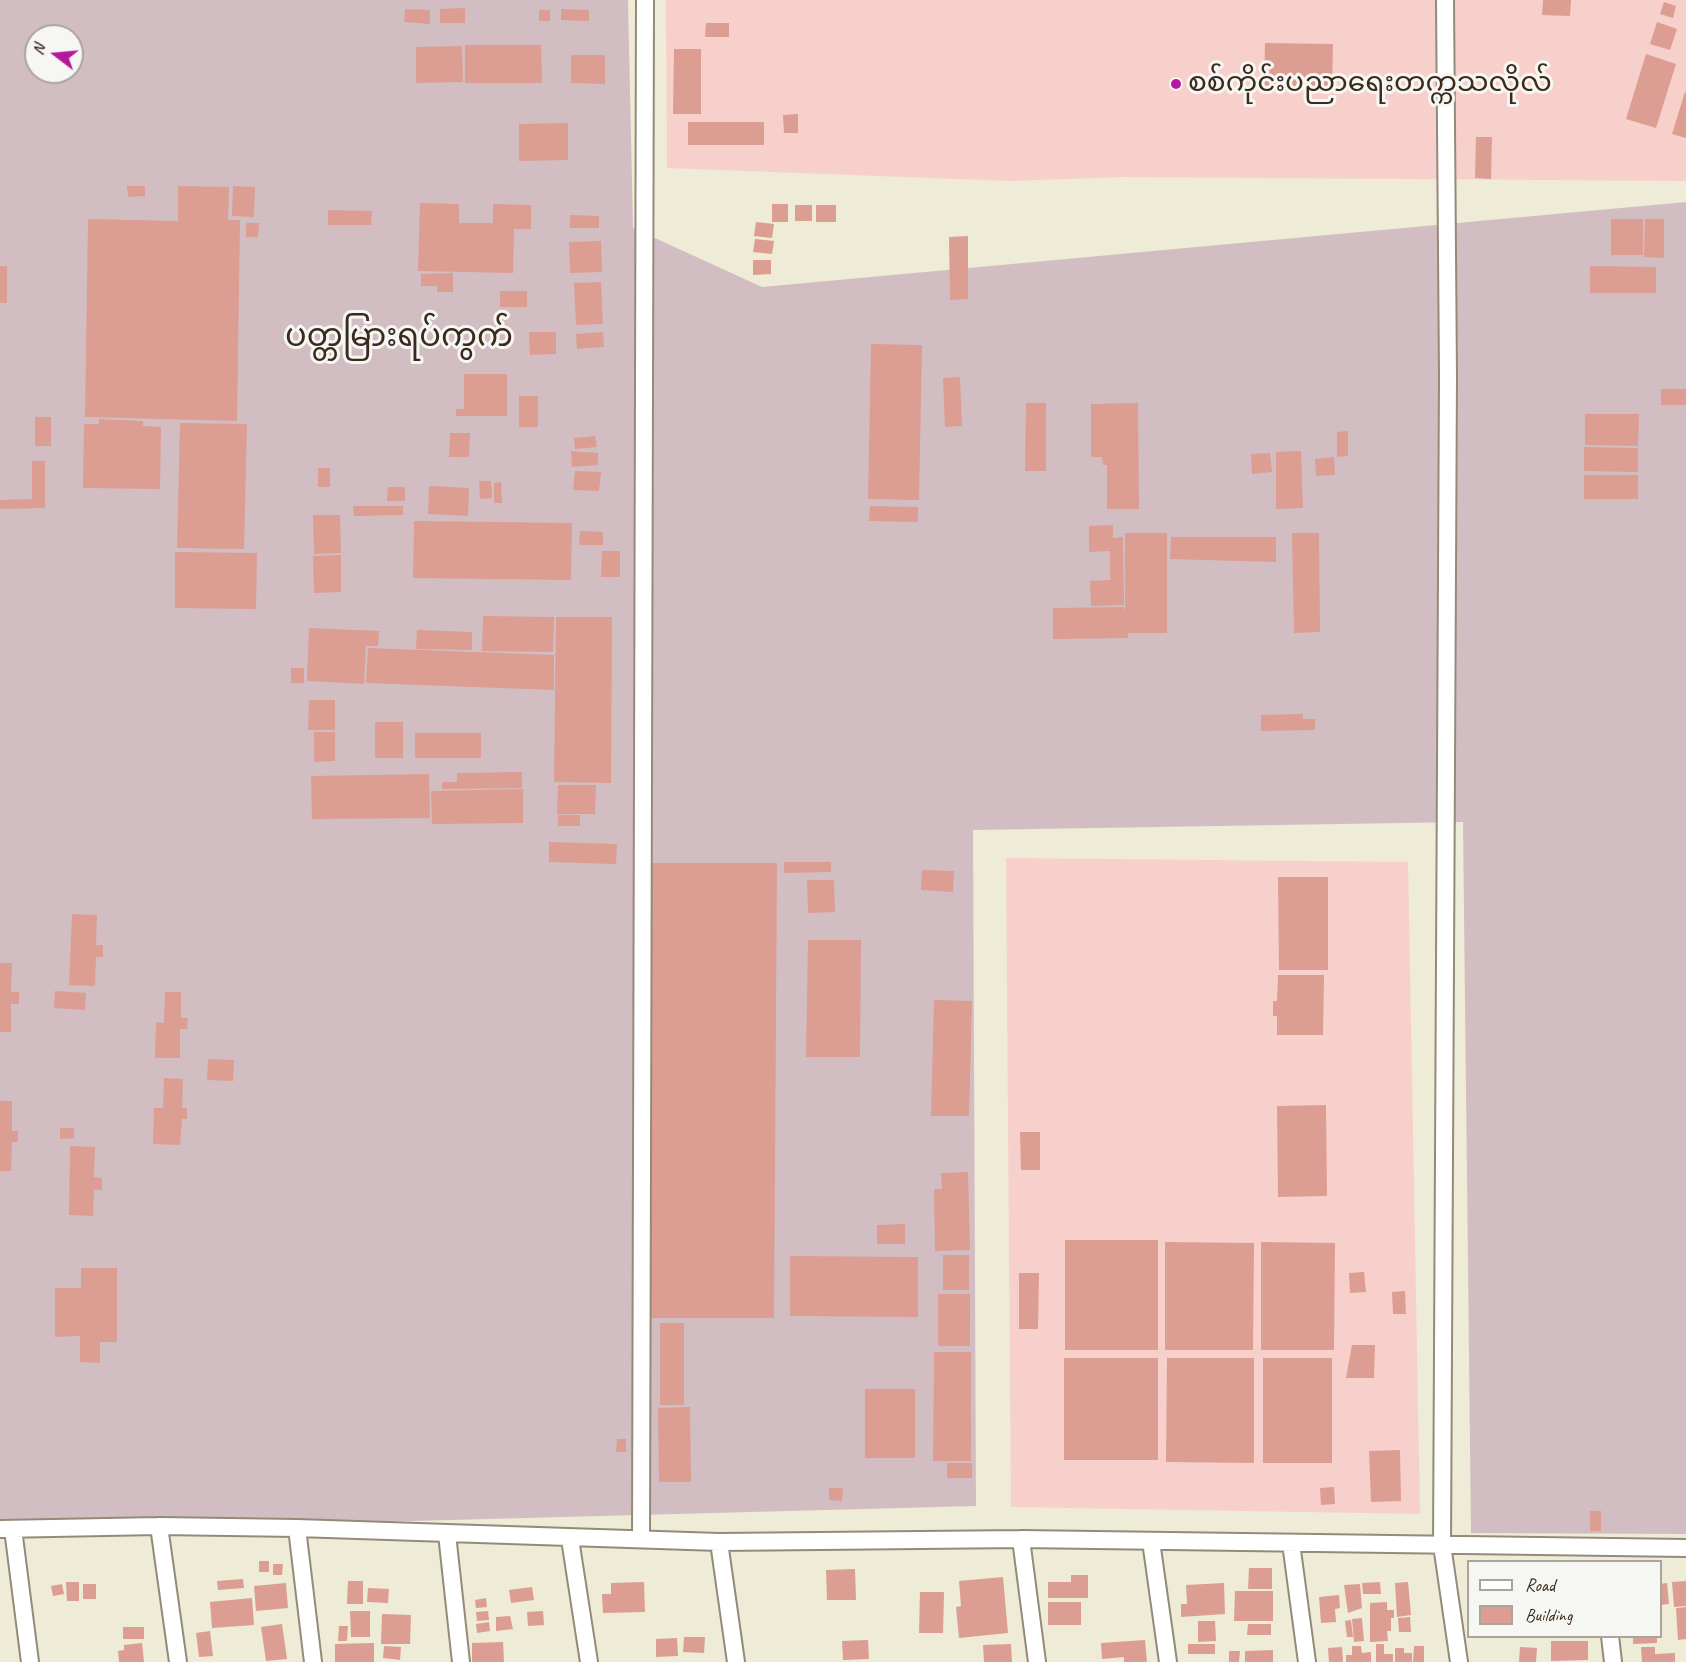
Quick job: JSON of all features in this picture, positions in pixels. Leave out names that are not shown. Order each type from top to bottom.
[{"type":"street","points":[[641,1539],[645,0]]},
{"type":"street","points":[[1445,0],[1448,376],[1442,1545],[1459,1662]]},
{"type":"street","points":[[159,1526],[178,1662]]},
{"type":"street","points":[[30,1662],[7,1529],[159,1526],[297,1528],[570,1539],[718,1542],[1151,1540],[1442,1545],[1598,1554],[1686,1548]]},
{"type":"street","points":[[297,1528],[314,1662]]},
{"type":"street","points":[[447,1534],[461,1662]]},
{"type":"street","points":[[570,1539],[589,1662]]},
{"type":"street","points":[[1021,1539],[1037,1662]]},
{"type":"street","points":[[1151,1540],[1168,1662]]},
{"type":"street","points":[[718,1542],[736,1662]]},
{"type":"street","points":[[1291,1543],[1308,1662]]},
{"type":"street","points":[[1610,1638],[1613,1662]]},
{"type":"shaded area","points":[[0,0],[628,0],[633,228],[762,287],[1686,202],[1686,1534],[1471,1533],[1463,822],[973,830],[976,1506],[0,1532]]},
{"type":"shaded area","name":"စစ်ကိုင်းပညာရေးတက္ကသလိုလ်","points":[[666,0],[1686,0],[1686,181],[1124,177],[1010,181],[667,168]]},
{"type":"shaded area","points":[[1006,858],[1408,862],[1420,1514],[1011,1507]]},
{"type":"building","points":[[1543,0],[1571,0],[1570,16],[1542,15]]},
{"type":"building","points":[[1664,2],[1676,6],[1673,18],[1660,14]]},
{"type":"building","points":[[465,8],[465,23],[440,23],[440,9]]},
{"type":"building","points":[[405,9],[430,10],[430,24],[404,22]]},
{"type":"building","points":[[561,9],[589,10],[589,21],[561,20]]},
{"type":"building","points":[[539,10],[550,10],[550,21],[539,21]]},
{"type":"building","points":[[1657,22],[1677,29],[1670,50],[1650,44]]},
{"type":"building","points":[[706,23],[729,23],[729,37],[705,37]]},
{"type":"building","points":[[1265,43],[1333,44],[1332,87],[1264,87]]},
{"type":"building","points":[[465,45],[541,45],[542,83],[465,83]]},
{"type":"building","points":[[462,46],[463,82],[416,83],[416,47]]},
{"type":"building","points":[[674,49],[701,49],[701,114],[673,114]]},
{"type":"building","points":[[1646,54],[1676,64],[1656,128],[1626,119]]},
{"type":"building","points":[[571,55],[605,55],[605,84],[571,83]]},
{"type":"building","points":[[1686,92],[1686,138],[1672,134]]},
{"type":"building","points":[[798,114],[798,133],[784,133],[783,115]]},
{"type":"building","points":[[688,122],[764,122],[764,145],[688,145]]},
{"type":"building","points":[[568,123],[568,160],[519,161],[519,124]]},
{"type":"building","points":[[1476,137],[1492,137],[1491,179],[1475,178]]},
{"type":"building","points":[[127,186],[145,186],[145,196],[128,197]]},
{"type":"building","points":[[178,186],[229,187],[228,220],[240,220],[237,421],[85,417],[88,219],[178,221]]},
{"type":"building","points":[[233,186],[255,187],[254,217],[232,216]]},
{"type":"building","points":[[420,203],[459,204],[459,223],[493,223],[493,204],[531,205],[531,229],[514,229],[513,273],[418,271]]},
{"type":"building","points":[[772,204],[788,204],[788,222],[772,222]]},
{"type":"building","points":[[795,205],[812,205],[812,221],[795,221]]},
{"type":"building","points":[[816,205],[836,205],[836,222],[816,222]]},
{"type":"building","points":[[328,210],[372,211],[371,225],[328,225]]},
{"type":"building","points":[[570,215],[599,216],[599,228],[570,228]]},
{"type":"building","points":[[1611,219],[1643,219],[1643,255],[1611,255]]},
{"type":"building","points":[[1645,219],[1664,219],[1664,258],[1644,257]]},
{"type":"building","points":[[756,222],[774,224],[772,238],[754,236]]},
{"type":"building","points":[[246,223],[259,223],[258,237],[246,237]]},
{"type":"building","points":[[968,236],[968,299],[950,300],[949,237]]},
{"type":"building","points":[[755,239],[774,241],[772,254],[753,252]]},
{"type":"building","points":[[601,241],[602,272],[570,273],[569,242]]},
{"type":"building","points":[[753,260],[771,260],[771,274],[753,275]]},
{"type":"building","points":[[0,266],[7,266],[7,303],[0,303]]},
{"type":"building","points":[[1590,266],[1656,267],[1656,293],[1590,293]]},
{"type":"building","points":[[453,273],[453,292],[437,292],[437,286],[421,286],[421,274]]},
{"type":"building","points":[[601,282],[603,324],[576,325],[574,283]]},
{"type":"building","points":[[500,291],[527,291],[527,307],[500,307]]},
{"type":"building","points":[[529,332],[556,332],[556,354],[530,355]]},
{"type":"building","points":[[603,332],[604,347],[577,349],[576,334]]},
{"type":"building","points":[[871,344],[922,345],[919,500],[868,499]]},
{"type":"building","points":[[464,374],[507,374],[507,416],[456,416],[456,409],[464,409]]},
{"type":"building","points":[[960,377],[962,426],[945,427],[943,378]]},
{"type":"building","points":[[1661,389],[1686,389],[1686,405],[1661,405]]},
{"type":"building","points":[[519,396],[538,396],[538,427],[519,427]]},
{"type":"building","points":[[1026,403],[1046,403],[1046,471],[1025,471]]},
{"type":"building","points":[[1138,403],[1139,509],[1107,509],[1107,465],[1103,465],[1102,457],[1091,457],[1091,404]]},
{"type":"building","points":[[1585,414],[1639,414],[1638,446],[1585,445]]},
{"type":"building","points":[[35,417],[51,417],[51,446],[35,446]]},
{"type":"building","points":[[99,419],[143,421],[143,426],[161,427],[160,489],[83,488],[84,424],[99,424]]},
{"type":"building","points":[[180,423],[247,424],[244,549],[177,548]]},
{"type":"building","points":[[1348,431],[1348,456],[1337,457],[1337,432]]},
{"type":"building","points":[[450,433],[470,433],[469,457],[449,457]]},
{"type":"building","points":[[595,436],[597,447],[575,449],[574,438]]},
{"type":"building","points":[[1584,447],[1638,448],[1638,472],[1584,471]]},
{"type":"building","points":[[571,451],[598,453],[598,465],[572,467]]},
{"type":"building","points":[[1301,451],[1303,508],[1276,509],[1276,452]]},
{"type":"building","points":[[1270,453],[1272,472],[1252,474],[1251,454]]},
{"type":"building","points":[[1334,457],[1335,475],[1316,476],[1315,459]]},
{"type":"building","points":[[32,461],[45,461],[45,508],[0,509],[0,500],[32,499]]},
{"type":"building","points":[[318,468],[330,468],[330,487],[318,487]]},
{"type":"building","points":[[575,471],[601,472],[599,491],[573,490]]},
{"type":"building","points":[[1584,475],[1638,475],[1638,499],[1584,499]]},
{"type":"building","points":[[479,481],[491,481],[492,498],[480,499]]},
{"type":"building","points":[[501,482],[502,503],[494,503],[494,483]]},
{"type":"building","points":[[429,486],[469,488],[468,516],[428,514]]},
{"type":"building","points":[[388,487],[405,487],[405,501],[387,501]]},
{"type":"building","points":[[353,506],[403,506],[403,515],[354,516]]},
{"type":"building","points":[[870,506],[918,507],[918,522],[869,521]]},
{"type":"building","points":[[313,515],[340,515],[341,553],[314,554]]},
{"type":"building","points":[[414,521],[572,523],[571,580],[413,578]]},
{"type":"building","points":[[1113,525],[1113,538],[1123,537],[1124,605],[1091,606],[1090,581],[1110,580],[1110,551],[1089,552],[1089,526]]},
{"type":"building","points":[[580,531],[603,532],[603,545],[579,545]]},
{"type":"building","points":[[1125,533],[1167,533],[1167,633],[1128,633],[1128,638],[1053,639],[1053,608],[1124,607],[1125,612]]},
{"type":"building","points":[[1292,533],[1319,533],[1320,632],[1294,633]]},
{"type":"building","points":[[1171,537],[1276,537],[1276,562],[1170,559]]},
{"type":"building","points":[[602,551],[620,551],[620,577],[601,577]]},
{"type":"building","points":[[175,552],[257,553],[256,609],[175,608]]},
{"type":"building","points":[[341,555],[341,592],[314,593],[313,556]]},
{"type":"building","points":[[483,616],[554,617],[553,652],[482,651]]},
{"type":"building","points":[[556,617],[612,617],[611,783],[554,782]]},
{"type":"building","points":[[309,628],[379,631],[378,646],[366,646],[364,684],[307,681]]},
{"type":"building","points":[[417,630],[472,632],[472,650],[416,649]]},
{"type":"building","points":[[368,648],[554,655],[554,690],[366,683]]},
{"type":"building","points":[[291,668],[304,668],[304,683],[291,683]]},
{"type":"building","points":[[309,700],[335,700],[335,730],[308,730]]},
{"type":"building","points":[[1303,714],[1303,719],[1315,719],[1315,730],[1261,731],[1261,715]]},
{"type":"building","points":[[375,722],[403,722],[403,758],[375,758]]},
{"type":"building","points":[[314,732],[335,732],[335,761],[314,762]]},
{"type":"building","points":[[415,733],[481,733],[481,758],[415,758]]},
{"type":"building","points":[[522,772],[522,788],[442,789],[442,782],[457,782],[457,773]]},
{"type":"building","points":[[429,774],[430,818],[312,819],[311,776]]},
{"type":"building","points":[[558,785],[596,785],[595,814],[557,814]]},
{"type":"building","points":[[523,789],[523,823],[432,824],[431,791]]},
{"type":"building","points":[[558,815],[580,815],[580,826],[558,826]]},
{"type":"building","points":[[549,842],[617,844],[616,864],[549,862]]},
{"type":"building","points":[[784,862],[831,862],[831,872],[784,873]]},
{"type":"building","points":[[651,863],[777,863],[774,1318],[647,1318]]},
{"type":"building","points":[[922,870],[954,871],[953,892],[921,890]]},
{"type":"building","points":[[1278,877],[1328,877],[1328,970],[1279,970]]},
{"type":"building","points":[[807,880],[834,880],[835,912],[808,913]]},
{"type":"building","points":[[72,914],[97,915],[96,945],[103,945],[103,957],[96,957],[95,986],[69,985]]},
{"type":"building","points":[[808,940],[861,940],[860,1057],[806,1057]]},
{"type":"building","points":[[0,963],[12,963],[11,992],[19,992],[19,1004],[11,1004],[11,1032],[0,1032]]},
{"type":"building","points":[[1278,975],[1324,975],[1323,1035],[1277,1035],[1277,1016],[1273,1016],[1273,1001],[1277,1001]]},
{"type":"building","points":[[55,991],[86,993],[85,1010],[54,1008]]},
{"type":"building","points":[[165,992],[181,992],[181,1018],[188,1018],[187,1029],[180,1029],[180,1058],[155,1058],[156,1022],[164,1023]]},
{"type":"building","points":[[934,1000],[972,1001],[969,1116],[931,1116]]},
{"type":"building","points":[[208,1059],[234,1060],[233,1081],[207,1080]]},
{"type":"building","points":[[164,1078],[183,1079],[182,1108],[187,1108],[187,1119],[182,1119],[180,1145],[153,1144],[154,1108],[163,1108]]},
{"type":"building","points":[[0,1101],[12,1101],[12,1131],[18,1131],[18,1142],[12,1142],[11,1171],[0,1171]]},
{"type":"building","points":[[1326,1105],[1327,1196],[1278,1197],[1277,1106]]},
{"type":"building","points":[[60,1128],[74,1128],[74,1138],[60,1139]]},
{"type":"building","points":[[1020,1132],[1040,1132],[1040,1170],[1021,1170]]},
{"type":"building","points":[[70,1146],[95,1147],[94,1177],[102,1178],[102,1190],[94,1190],[93,1216],[69,1215]]},
{"type":"building","points":[[968,1172],[970,1250],[935,1251],[934,1189],[942,1189],[941,1173]]},
{"type":"building","points":[[905,1224],[905,1244],[877,1244],[877,1225]]},
{"type":"building","points":[[1065,1240],[1158,1240],[1158,1350],[1065,1350]]},
{"type":"building","points":[[1165,1242],[1254,1243],[1253,1350],[1165,1350]]},
{"type":"building","points":[[1261,1242],[1335,1243],[1334,1350],[1261,1350]]},
{"type":"building","points":[[943,1255],[969,1255],[969,1290],[943,1290]]},
{"type":"building","points":[[790,1256],[918,1257],[918,1317],[790,1316]]},
{"type":"building","points":[[81,1268],[117,1268],[117,1342],[100,1342],[100,1363],[80,1362],[80,1336],[55,1337],[55,1288],[81,1288]]},
{"type":"building","points":[[1364,1272],[1366,1292],[1350,1293],[1349,1273]]},
{"type":"building","points":[[1019,1273],[1039,1273],[1038,1329],[1019,1329]]},
{"type":"building","points":[[1405,1291],[1406,1314],[1393,1314],[1392,1292]]},
{"type":"building","points":[[938,1294],[970,1294],[970,1346],[938,1346]]},
{"type":"building","points":[[660,1323],[684,1323],[684,1405],[660,1405]]},
{"type":"building","points":[[1352,1345],[1375,1345],[1374,1378],[1346,1378]]},
{"type":"building","points":[[934,1352],[971,1352],[971,1461],[933,1461]]},
{"type":"building","points":[[1064,1358],[1158,1358],[1158,1460],[1064,1460]]},
{"type":"building","points":[[1167,1358],[1254,1358],[1254,1463],[1166,1462]]},
{"type":"building","points":[[1263,1358],[1332,1358],[1332,1463],[1263,1463]]},
{"type":"building","points":[[865,1389],[915,1389],[915,1458],[865,1458]]},
{"type":"building","points":[[690,1407],[691,1482],[659,1482],[658,1408]]},
{"type":"building","points":[[617,1439],[626,1439],[626,1452],[616,1452]]},
{"type":"building","points":[[1400,1450],[1401,1501],[1371,1502],[1369,1451]]},
{"type":"building","points":[[947,1463],[972,1463],[972,1478],[947,1478]]},
{"type":"building","points":[[1334,1487],[1335,1504],[1321,1505],[1320,1488]]},
{"type":"building","points":[[829,1488],[843,1488],[842,1501],[829,1500]]},
{"type":"building","points":[[1590,1511],[1601,1511],[1601,1531],[1590,1531]]},
{"type":"building","points":[[259,1561],[269,1561],[269,1572],[259,1572]]},
{"type":"building","points":[[273,1564],[283,1564],[282,1575],[273,1575]]},
{"type":"building","points":[[1249,1568],[1272,1568],[1272,1589],[1248,1589]]},
{"type":"building","points":[[855,1569],[856,1600],[827,1600],[826,1570]]},
{"type":"building","points":[[1071,1575],[1088,1575],[1088,1598],[1048,1598],[1048,1582],[1071,1582]]},
{"type":"building","points":[[1003,1577],[1008,1633],[959,1638],[956,1607],[961,1606],[959,1581]]},
{"type":"building","points":[[243,1579],[244,1588],[218,1590],[217,1581]]},
{"type":"building","points":[[348,1581],[363,1581],[363,1604],[347,1604]]},
{"type":"building","points":[[1686,1581],[1686,1606],[1674,1607],[1672,1582]]},
{"type":"building","points":[[66,1582],[79,1582],[79,1601],[67,1601]]},
{"type":"building","points":[[644,1582],[645,1612],[603,1613],[602,1594],[611,1594],[611,1583]]},
{"type":"building","points":[[1380,1582],[1381,1594],[1363,1594],[1362,1583]]},
{"type":"building","points":[[1408,1582],[1411,1615],[1397,1617],[1395,1583]]},
{"type":"building","points":[[286,1583],[288,1608],[256,1611],[254,1586]]},
{"type":"building","points":[[1224,1583],[1225,1614],[1181,1617],[1181,1604],[1187,1604],[1186,1585]]},
{"type":"building","points":[[1667,1583],[1669,1604],[1662,1605],[1662,1584]]},
{"type":"building","points":[[62,1584],[64,1594],[53,1596],[51,1586]]},
{"type":"building","points":[[83,1584],[96,1584],[96,1599],[83,1599]]},
{"type":"building","points":[[1360,1584],[1362,1608],[1348,1613],[1344,1585]]},
{"type":"building","points":[[532,1587],[534,1600],[511,1603],[509,1590]]},
{"type":"building","points":[[368,1588],[389,1589],[388,1603],[367,1602]]},
{"type":"building","points":[[1235,1591],[1273,1591],[1273,1621],[1234,1621]]},
{"type":"building","points":[[920,1592],[944,1592],[943,1633],[919,1633]]},
{"type":"building","points":[[1339,1595],[1340,1608],[1335,1609],[1336,1622],[1321,1623],[1319,1597]]},
{"type":"building","points":[[252,1598],[254,1625],[212,1628],[210,1602]]},
{"type":"building","points":[[486,1598],[487,1607],[476,1608],[475,1600]]},
{"type":"building","points":[[1048,1602],[1081,1602],[1081,1625],[1048,1625]]},
{"type":"building","points":[[1387,1602],[1387,1610],[1394,1610],[1394,1618],[1391,1618],[1391,1631],[1387,1631],[1388,1641],[1370,1642],[1370,1603]]},
{"type":"building","points":[[1686,1607],[1686,1639],[1678,1640],[1676,1608]]},
{"type":"building","points":[[350,1611],[370,1611],[370,1637],[351,1637]]},
{"type":"building","points":[[488,1611],[489,1620],[477,1621],[476,1612]]},
{"type":"building","points":[[543,1611],[544,1625],[528,1626],[527,1612]]},
{"type":"building","points":[[382,1614],[411,1615],[410,1644],[381,1644]]},
{"type":"building","points":[[510,1616],[513,1629],[496,1631],[496,1617]]},
{"type":"building","points":[[1410,1617],[1411,1632],[1399,1632],[1398,1618]]},
{"type":"building","points":[[1362,1618],[1364,1641],[1354,1642],[1352,1619]]},
{"type":"building","points":[[1351,1620],[1353,1637],[1347,1637],[1345,1621]]},
{"type":"building","points":[[1198,1621],[1215,1621],[1216,1641],[1198,1642]]},
{"type":"building","points":[[489,1622],[490,1631],[477,1633],[476,1624]]},
{"type":"building","points":[[282,1624],[287,1659],[266,1661],[261,1627]]},
{"type":"building","points":[[1248,1624],[1271,1624],[1271,1635],[1247,1635]]},
{"type":"building","points":[[339,1626],[348,1626],[347,1641],[338,1641]]},
{"type":"building","points":[[123,1627],[144,1627],[144,1639],[123,1639]]},
{"type":"building","points":[[210,1631],[213,1656],[199,1657],[196,1633]]},
{"type":"building","points":[[684,1637],[705,1637],[704,1653],[683,1652]]},
{"type":"building","points":[[677,1638],[678,1656],[656,1657],[656,1639]]},
{"type":"building","points":[[1633,1638],[1657,1638],[1657,1643],[1633,1644]]},
{"type":"building","points":[[868,1640],[869,1659],[843,1660],[842,1641]]},
{"type":"building","points":[[1145,1640],[1147,1662],[1124,1662],[1124,1657],[1102,1659],[1101,1643]]},
{"type":"building","points":[[1551,1641],[1588,1641],[1588,1660],[1551,1661]]},
{"type":"building","points":[[503,1642],[504,1662],[472,1662],[472,1643]]},
{"type":"building","points":[[142,1643],[144,1662],[119,1662],[118,1651],[124,1650],[124,1645]]},
{"type":"building","points":[[374,1643],[374,1662],[335,1662],[335,1644]]},
{"type":"building","points":[[1011,1644],[1012,1662],[984,1662],[983,1645]]},
{"type":"building","points":[[1188,1644],[1215,1644],[1215,1654],[1188,1654]]},
{"type":"building","points":[[1376,1644],[1384,1644],[1384,1654],[1393,1654],[1393,1662],[1376,1662]]},
{"type":"building","points":[[384,1646],[401,1647],[400,1660],[383,1658]]},
{"type":"building","points":[[1352,1646],[1361,1646],[1362,1653],[1371,1652],[1371,1662],[1346,1662],[1346,1655],[1352,1655]]},
{"type":"building","points":[[1414,1646],[1424,1646],[1424,1662],[1413,1662]]},
{"type":"building","points":[[1342,1647],[1343,1662],[1329,1662],[1328,1648]]},
{"type":"building","points":[[1520,1647],[1537,1648],[1536,1662],[1519,1662]]},
{"type":"building","points":[[1641,1647],[1655,1647],[1655,1654],[1675,1653],[1675,1662],[1642,1662]]},
{"type":"building","points":[[1395,1648],[1404,1648],[1404,1653],[1412,1653],[1412,1662],[1395,1662]]},
{"type":"building","points":[[1273,1650],[1273,1662],[1245,1662],[1245,1651]]},
{"type":"building","points":[[1229,1651],[1240,1651],[1239,1662],[1229,1662]]},
{"type":"place","name":"စစ်ကိုင်းပညာရေးတက္ကသလိုလ်","points":[[1176,84]]},
{"type":"district","name":"ပတ္တမြားရပ်ကွက်","points":[[399,338]]}]
